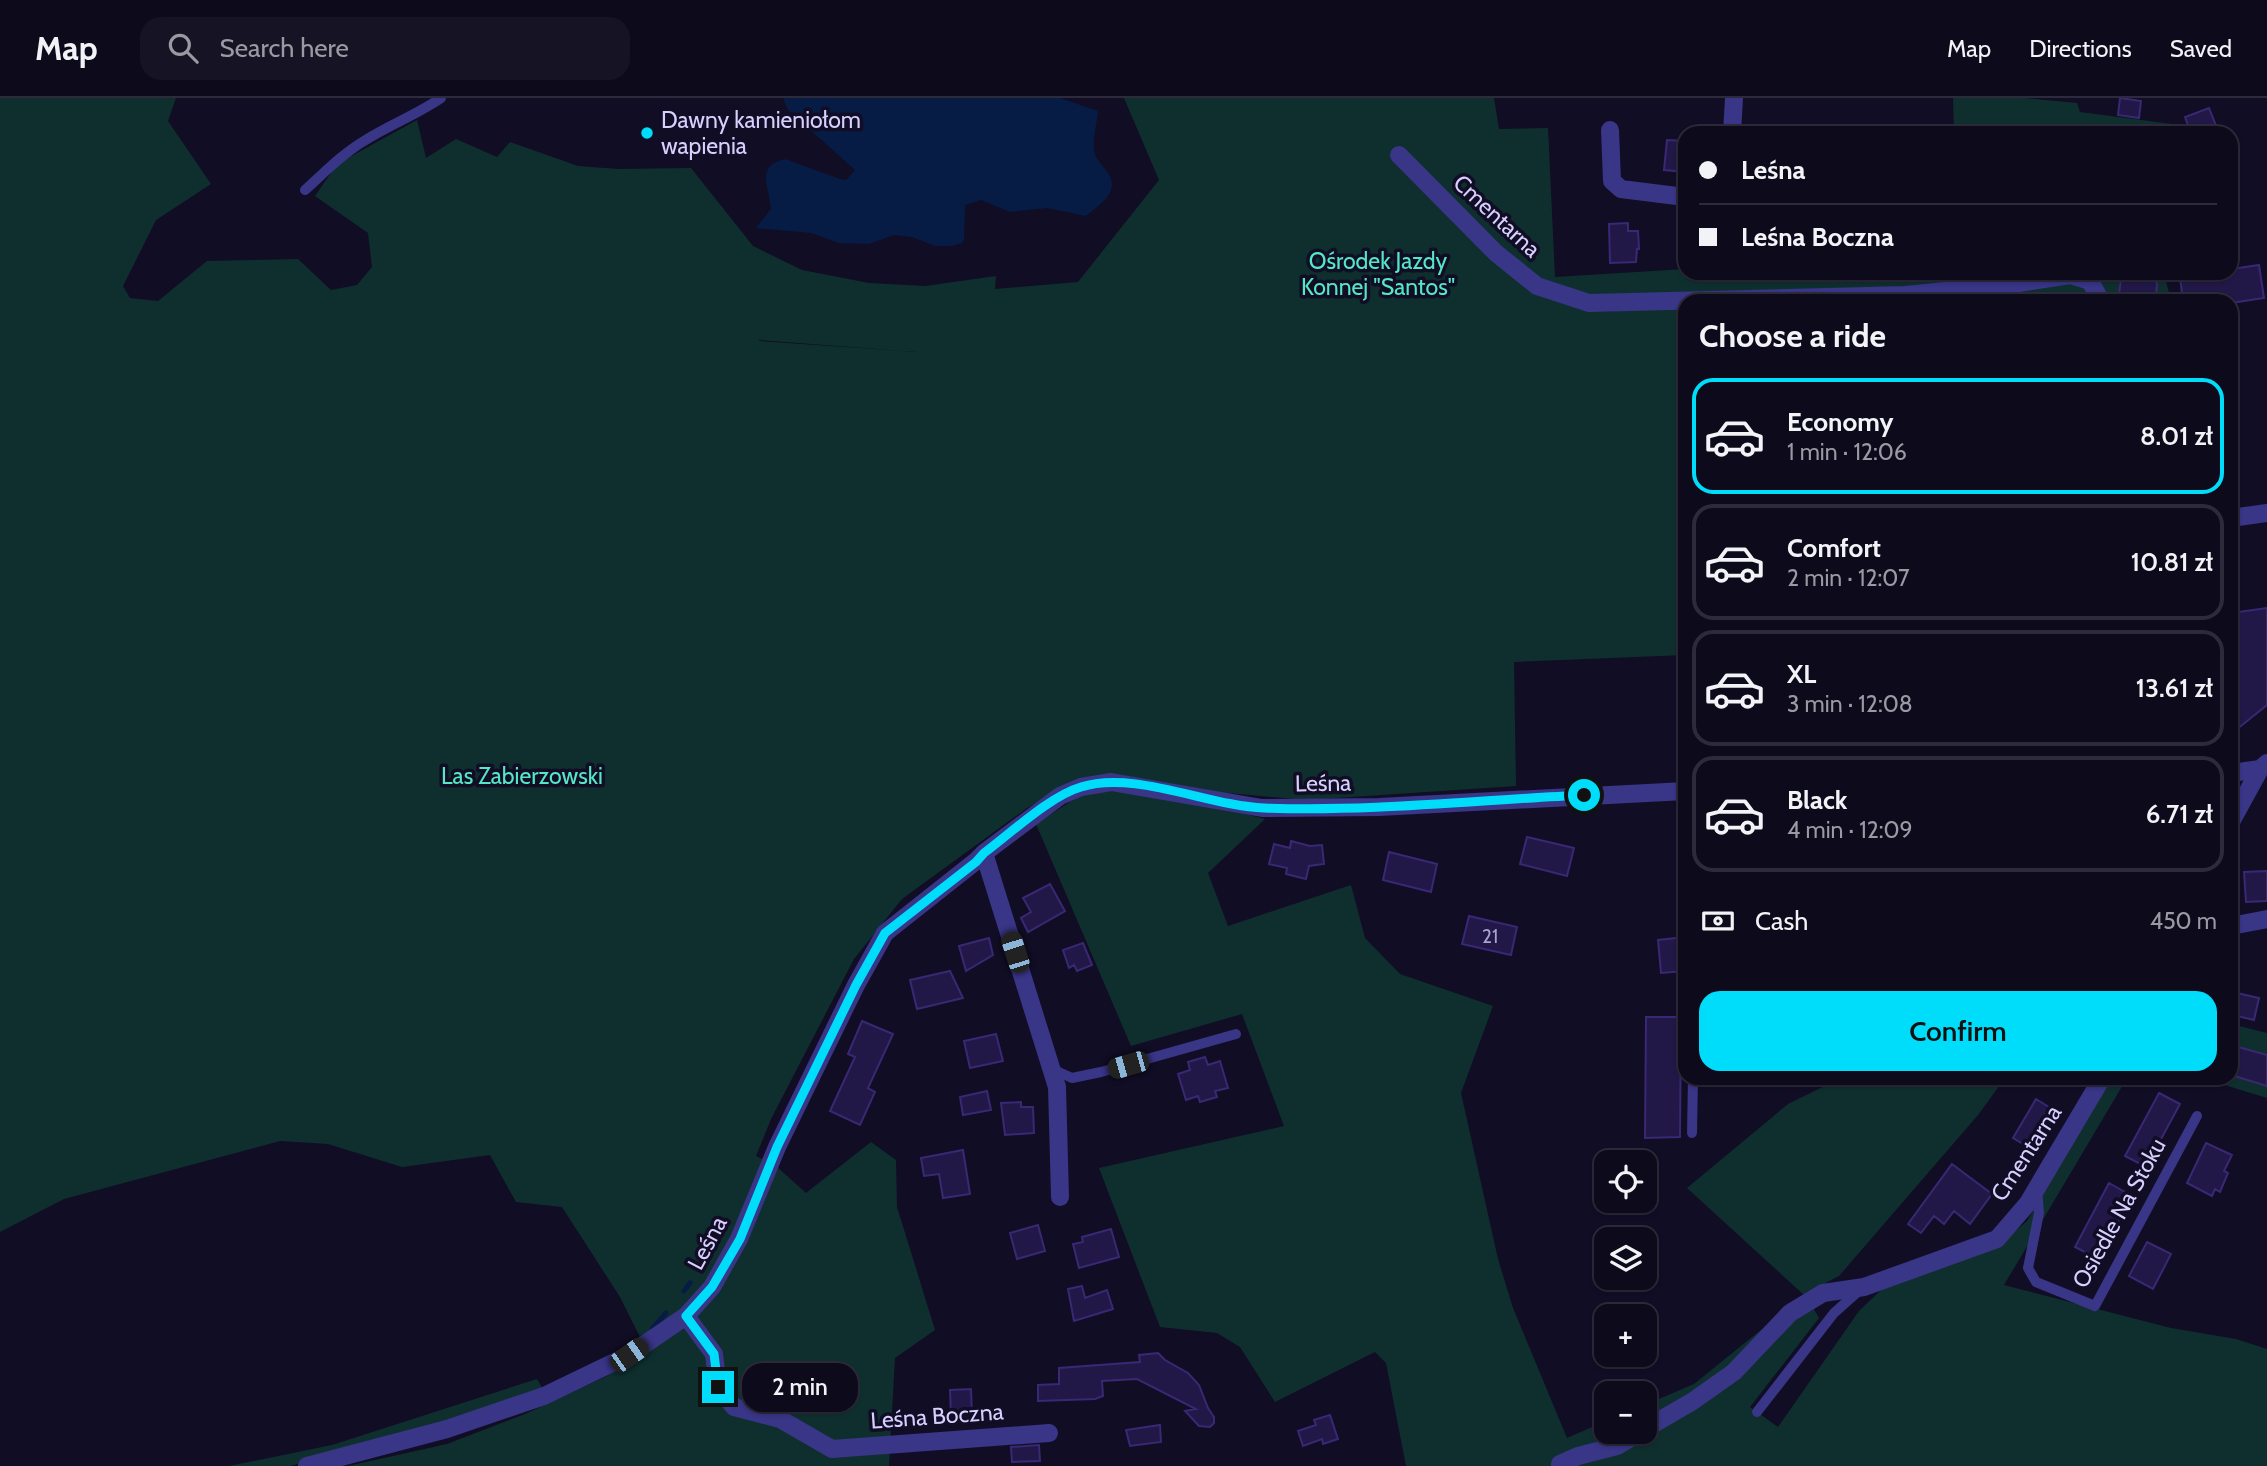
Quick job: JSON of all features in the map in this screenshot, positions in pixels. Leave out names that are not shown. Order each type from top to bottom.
[{"type":"street","points":[[1732,126],[1734,98]]},
{"type":"street","points":[[1610,130],[1612,181],[1621,188],[1678,196]]},
{"type":"street","name":"Cmentarna","points":[[1399,155],[1496,253],[1537,286],[1588,303],[1678,302]]},
{"type":"street","name":"Cmentarna","points":[[1937,294],[2038,280]]},
{"type":"street","name":"Cmentarna","points":[[2087,280],[2097,294]]},
{"type":"street","points":[[2238,517],[2267,513]]},
{"type":"street","points":[[2238,772],[2263,766]]},
{"type":"street","points":[[2238,810],[2263,766]]},
{"type":"street","name":"Leśna","points":[[307,1466],[447,1429],[544,1396],[629,1355],[686,1316],[712,1287],[740,1239],[777,1147],[856,985],[885,933],[1060,796],[1081,787],[1111,782],[1262,808],[1379,807],[1678,791]]},
{"type":"street","points":[[984,853],[1057,1087],[1060,1197]]},
{"type":"street","points":[[2238,925],[2267,919]]},
{"type":"street","name":"Cmentarna","points":[[1657,1422],[1734,1372],[1790,1313],[1823,1293],[1864,1287],[1997,1239],[2028,1203],[2098,1085]]},
{"type":"street","name":"Leśna Boczna","points":[[686,1316],[714,1354],[718,1387],[734,1407],[780,1419],[832,1449],[1049,1433]]},
{"type":"street","name":"Cmentarna","points":[[1560,1464],[1619,1444]]},
{"type":"lane","points":[[305,190],[337,160],[363,141],[420,113],[441,98]]},
{"type":"lane","points":[[1052,1069],[1072,1078],[1236,1034]]},
{"type":"lane","points":[[1692,1133],[1693,1085]]},
{"type":"lane","name":"Osiedle Na Stoku","points":[[2037,1188],[2039,1213],[2028,1268],[2036,1282],[2095,1306],[2197,1116]]},
{"type":"lane","name":"Cmentarna","points":[[1757,1412],[1834,1312],[1864,1287]]},
{"type":"green space","points":[[0,98],[176,98],[168,121],[211,184],[156,220],[123,286],[130,298],[158,301],[207,261],[298,259],[331,290],[357,285],[372,267],[368,233],[315,196],[337,164],[417,120],[426,158],[456,139],[497,157],[510,142],[578,166],[619,169],[691,168],[753,246],[802,270],[869,283],[925,286],[996,276],[995,289],[1078,282],[1159,180],[1124,98],[1494,98],[1499,129],[1548,128],[1555,277],[1678,269],[1678,280],[2166,280],[2169,294],[1678,294],[1678,655],[1514,662],[1516,786],[1306,800],[1228,793],[1227,809],[1265,819],[1208,873],[1228,926],[1351,885],[1365,938],[1400,974],[1493,1006],[1461,1093],[1498,1259],[1513,1308],[1567,1438],[1594,1426],[1594,1444],[1657,1444],[1657,1400],[1694,1384],[1804,1295],[1687,1188],[1788,1104],[1827,1085],[2000,1085],[1978,1115],[1839,1276],[1805,1294],[1819,1318],[1750,1407],[1778,1427],[1859,1311],[1882,1289],[1998,1246],[2027,1221],[2105,1085],[2123,1085],[2004,1285],[2171,1328],[2236,1339],[2267,1349],[2267,1466],[1406,1466],[1386,1363],[1375,1352],[1275,1402],[1240,1347],[1217,1333],[1160,1327],[1099,1168],[1284,1126],[1242,1014],[1131,1046],[1036,824],[1079,796],[1071,784],[1027,808],[902,899],[854,959],[771,1119],[756,1156],[776,1166],[806,1193],[871,1142],[896,1160],[897,1207],[935,1330],[895,1358],[889,1466],[348,1466],[447,1444],[525,1414],[605,1377],[648,1353],[620,1297],[562,1207],[516,1202],[490,1155],[402,1167],[328,1144],[280,1141],[64,1199],[0,1232]],"holes":[[[759,340],[917,352],[759,341]]]},
{"type":"green space","points":[[1953,98],[2025,98],[2077,103],[2080,112],[2173,126],[1954,126]]},
{"type":"green space","points":[[2238,1026],[2267,1033],[2267,1098],[2225,1085],[2238,1085]]},
{"type":"green space","points":[[537,1379],[544,1391],[442,1426],[290,1466],[229,1466],[332,1445]]},
{"type":"water","points":[[783,98],[1060,98],[1098,111],[1095,153],[1108,173],[1112,186],[1107,198],[1086,216],[1047,208],[1010,212],[981,200],[965,205],[964,239],[962,243],[952,246],[935,246],[912,237],[894,235],[869,244],[839,243],[811,233],[756,228],[771,209],[766,178],[770,167],[776,162],[785,159],[846,180],[855,170],[788,110]]},
{"type":"building","points":[[2120,98],[2141,101],[2139,118],[2118,115]]},
{"type":"building","points":[[2209,108],[2216,126],[2188,126],[2185,117]]},
{"type":"building","points":[[1667,140],[1678,141],[1678,171],[1664,170]]},
{"type":"building","points":[[1628,223],[1628,231],[1638,231],[1639,249],[1636,262],[1610,263],[1609,224]]},
{"type":"building","points":[[2259,265],[2264,298],[2238,302],[2238,294],[2182,294],[2180,280],[2238,280],[2238,268]]},
{"type":"building","points":[[2121,280],[2155,280],[2157,283],[2156,294],[2119,294]]},
{"type":"building","points":[[2267,608],[2267,705],[2238,728],[2238,612]]},
{"type":"building","points":[[1527,837],[1574,848],[1567,876],[1520,864]]},
{"type":"building","points":[[1291,841],[1310,846],[1322,845],[1324,864],[1309,866],[1306,879],[1286,874],[1287,868],[1269,864],[1274,844],[1290,848]]},
{"type":"building","points":[[1389,852],[1437,864],[1431,892],[1383,880]]},
{"type":"building","points":[[2267,871],[2267,901],[2246,902],[2244,872]]},
{"type":"building","points":[[1050,884],[1065,911],[1028,932],[1021,918],[1031,912],[1023,898]]},
{"type":"building","points":[[1469,916],[1517,927],[1511,955],[1462,944]]},
{"type":"building","points":[[989,938],[993,955],[966,971],[959,946]]},
{"type":"building","points":[[1678,938],[1678,972],[1661,973],[1658,940]]},
{"type":"building","points":[[1083,943],[1092,965],[1077,971],[1074,965],[1069,968],[1063,950]]},
{"type":"building","points":[[950,971],[963,998],[917,1009],[910,980]]},
{"type":"building","points":[[2238,993],[2259,998],[2254,1020],[2238,1016]]},
{"type":"building","points":[[1646,1017],[1678,1017],[1680,1137],[1645,1138]]},
{"type":"building","points":[[862,1021],[893,1034],[868,1088],[875,1092],[860,1125],[830,1111],[855,1057],[848,1054]]},
{"type":"building","points":[[996,1034],[1003,1061],[970,1068],[964,1041]]},
{"type":"building","points":[[2238,1047],[2267,1055],[2267,1086],[2238,1077]]},
{"type":"building","points":[[1205,1057],[1208,1065],[1220,1061],[1228,1088],[1215,1091],[1217,1097],[1200,1102],[1198,1096],[1186,1100],[1178,1074],[1190,1070],[1188,1062]]},
{"type":"building","points":[[987,1091],[991,1110],[963,1115],[960,1097]]},
{"type":"building","points":[[2159,1093],[2180,1104],[2146,1167],[2125,1156]]},
{"type":"building","points":[[2036,1099],[2049,1107],[2028,1147],[2013,1138]]},
{"type":"building","points":[[1021,1102],[1021,1107],[1033,1107],[1034,1133],[1005,1135],[1001,1103]]},
{"type":"building","points":[[2206,1143],[2232,1155],[2224,1171],[2228,1173],[2220,1192],[2215,1189],[2212,1196],[2187,1183]]},
{"type":"building","points":[[963,1150],[970,1194],[943,1198],[939,1174],[924,1176],[921,1158]]},
{"type":"building","points":[[1952,1164],[1992,1194],[1970,1224],[1954,1211],[1944,1224],[1934,1216],[1921,1233],[1908,1224]]},
{"type":"building","points":[[2109,1183],[2132,1196],[2098,1259],[2075,1247]]},
{"type":"building","points":[[1038,1225],[1045,1251],[1017,1259],[1010,1233]]},
{"type":"building","points":[[1111,1229],[1119,1257],[1079,1268],[1073,1244],[1083,1242],[1082,1237]]},
{"type":"building","points":[[2147,1242],[2171,1254],[2153,1289],[2129,1276]]},
{"type":"building","points":[[1082,1286],[1085,1298],[1107,1290],[1113,1309],[1074,1321],[1068,1289]]},
{"type":"building","points":[[1158,1353],[1188,1373],[1199,1385],[1214,1417],[1214,1423],[1210,1427],[1199,1426],[1185,1411],[1196,1409],[1137,1379],[1102,1381],[1103,1396],[1095,1399],[1038,1401],[1038,1385],[1059,1384],[1059,1368],[1140,1362],[1139,1355]]},
{"type":"building","points":[[971,1389],[972,1415],[951,1416],[950,1390]]},
{"type":"building","points":[[1330,1415],[1338,1439],[1323,1444],[1322,1439],[1303,1446],[1298,1431],[1316,1425],[1314,1420]]},
{"type":"building","points":[[1160,1425],[1161,1442],[1130,1446],[1126,1430]]},
{"type":"building","points":[[1039,1445],[1040,1461],[1012,1462],[1011,1447]]},
{"type":"waterway","points":[[684,1291],[690,1283]]},
{"type":"waterway","points":[[652,1329],[666,1313]]},
{"type":"place","name":"Dawny kamieniołom wapienia","points":[[647,133]]},
{"type":"route","points":[[718,1387],[714,1354],[686,1316],[712,1287],[740,1239],[777,1147],[856,985],[885,933],[1060,796],[1081,787],[1111,782],[1262,808],[1379,807],[1584,795]]},
{"type":"park label","name":"Ośrodek Jazdy Konnej \"Santos\"","points":[[1378,274]]},
{"type":"park label","name":"Las Zabierzowski","points":[[522,776]]}]
